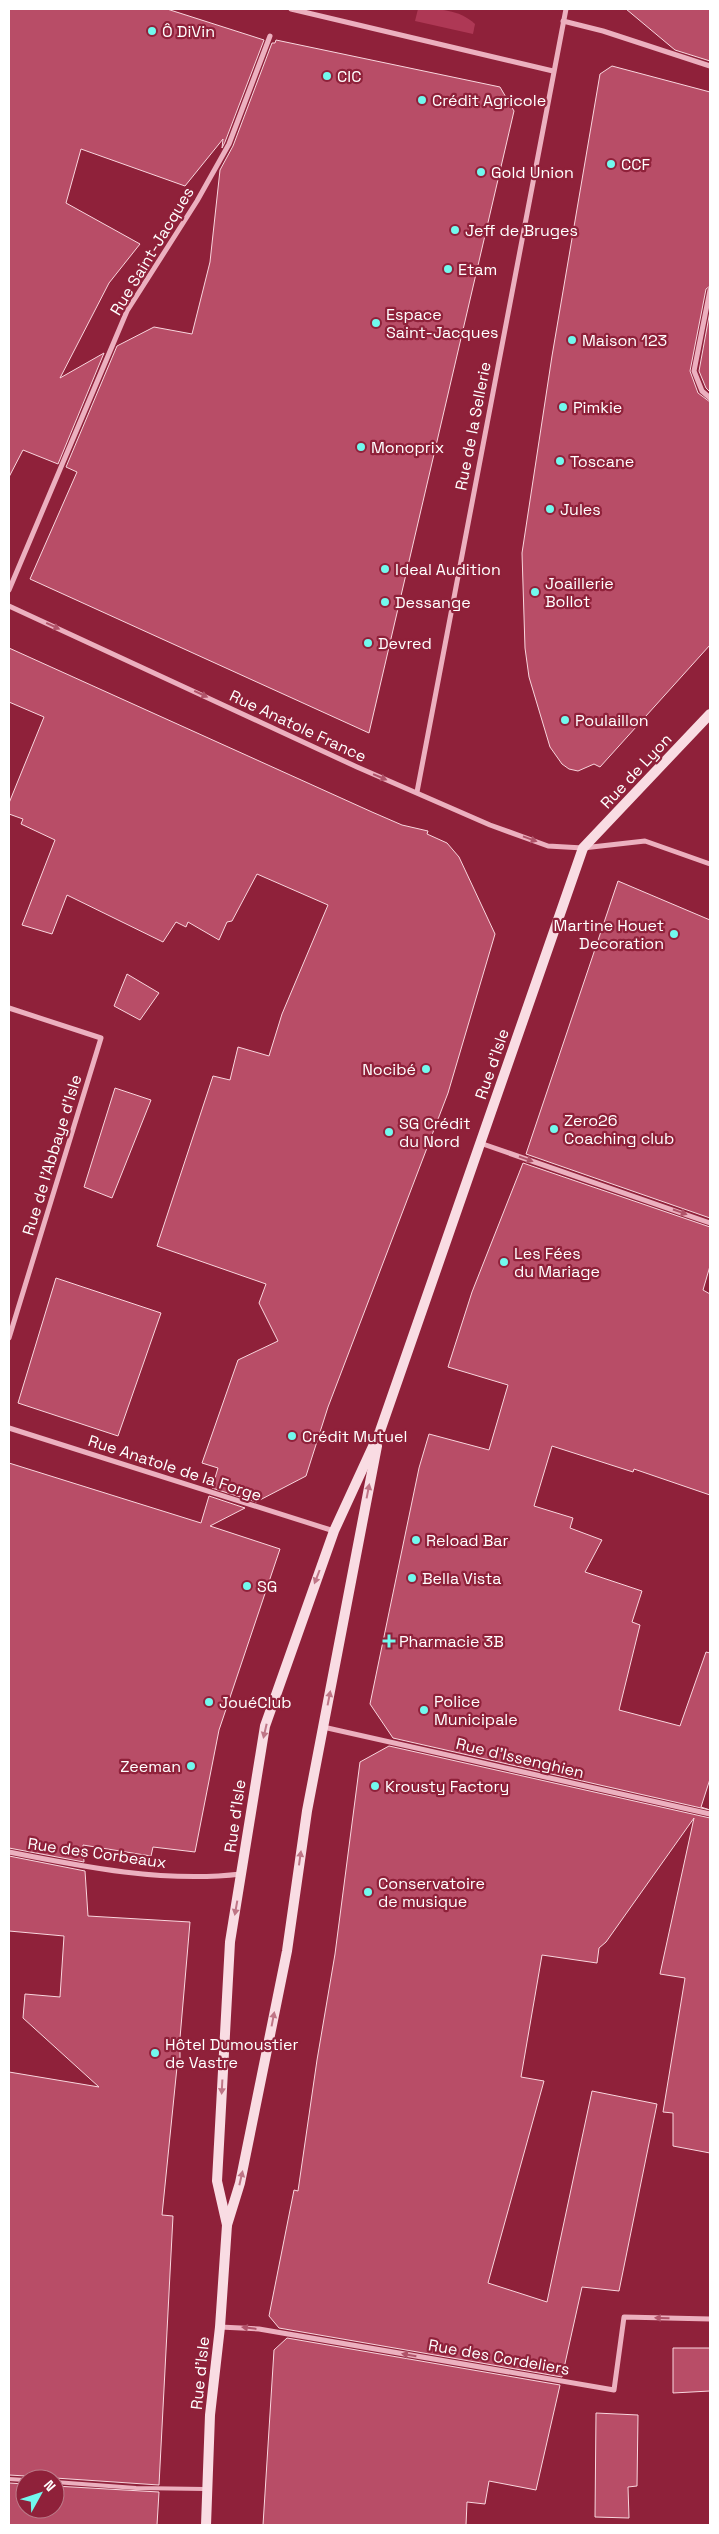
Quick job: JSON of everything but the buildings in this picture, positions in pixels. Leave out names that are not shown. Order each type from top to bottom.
[{"type":"street","points":[[292,9],[553,71]]},
{"type":"street","name":"Rue de la Sellerie","points":[[417,792],[554,64],[566,9]]},
{"type":"street","points":[[563,21],[603,31],[710,66]]},
{"type":"street","name":"Rue Saint-Jacques","points":[[9,590],[127,311],[197,201],[229,144],[270,36]]},
{"type":"street","points":[[710,290],[694,371],[702,391],[710,398]]},
{"type":"street","name":"Rue Anatole France","points":[[9,606],[490,825],[548,846],[583,848],[645,841],[710,864]]},
{"type":"street","name":"Rue de Lyon","points":[[583,848],[710,714]]},
{"type":"street","name":"Rue d'Isle","points":[[227,2225],[217,2181],[230,1942],[265,1726],[334,1531],[380,1431],[583,848]]},
{"type":"street","name":"Rue de l'Abbaye d'Isle","points":[[9,1008],[101,1038],[9,1338]]},
{"type":"street","points":[[480,1143],[710,1222]]},
{"type":"street","name":"Rue Anatole de la Forge","points":[[9,1428],[334,1531]]},
{"type":"street","name":"Rue d'Isle","points":[[206,2525],[210,2415],[220,2327],[227,2225],[240,2183],[286,1951],[307,1810],[380,1431]]},
{"type":"street","name":"Rue d'Issenghien","points":[[323,1727],[710,1814]]},
{"type":"street","name":"Rue des Corbeaux","points":[[9,1852],[142,1874],[211,1878],[242,1874]]},
{"type":"street","name":"Rue des Cordeliers","points":[[220,2327],[251,2328],[614,2390],[624,2317],[710,2319]]},
{"type":"lane","points":[[65,2483],[136,2488],[208,2489]]},
{"type":"shaded area","points":[[418,9],[441,10],[462,15],[475,24],[473,34],[415,21]]},
{"type":"place","name":"Ô DiVin","points":[[152,31]]},
{"type":"place","name":"CIC","points":[[327,76]]},
{"type":"place","name":"Crédit Agricole","points":[[422,100]]},
{"type":"place","name":"CCF","points":[[611,164]]},
{"type":"place","name":"Gold Union","points":[[481,172]]},
{"type":"place","name":"Jeff de Bruges","points":[[455,230]]},
{"type":"place","name":"Etam","points":[[448,269]]},
{"type":"place","name":"Espace Saint-Jacques","points":[[376,323]]},
{"type":"place","name":"Maison 123","points":[[572,340]]},
{"type":"place","name":"Pimkie","points":[[563,407]]},
{"type":"place","name":"Monoprix","points":[[361,447]]},
{"type":"place","name":"Toscane","points":[[560,461]]},
{"type":"place","name":"Jules","points":[[550,509]]},
{"type":"place","name":"Ideal Audition","points":[[385,569]]},
{"type":"place","name":"Joaillerie Bollot","points":[[535,592]]},
{"type":"place","name":"Dessange","points":[[385,602]]},
{"type":"place","name":"Devred","points":[[368,643]]},
{"type":"place","name":"Poulaillon","points":[[565,720]]},
{"type":"place","name":"Martine Houet Decoration","points":[[674,934]]},
{"type":"place","name":"Nocibé","points":[[426,1069]]},
{"type":"place","name":"Zero26 Coaching club","points":[[554,1129]]},
{"type":"place","name":"SG Crédit du Nord","points":[[389,1132]]},
{"type":"place","name":"Les Fées du Mariage","points":[[504,1262]]},
{"type":"place","name":"Crédit Mutuel","points":[[292,1436]]},
{"type":"place","name":"Reload Bar","points":[[416,1540]]},
{"type":"place","name":"Bella Vista","points":[[412,1578]]},
{"type":"place","name":"SG","points":[[247,1586]]},
{"type":"place","name":"Pharmacie 3B","points":[[389,1641]]},
{"type":"place","name":"JouéClub","points":[[209,1702]]},
{"type":"place","name":"Police Municipale","points":[[424,1710]]},
{"type":"place","name":"Zeeman","points":[[191,1766]]},
{"type":"place","name":"Krousty Factory","points":[[375,1786]]},
{"type":"place","name":"Conservatoire de musique","points":[[368,1892]]},
{"type":"place","name":"Hôtel Dumoustier de Vastre","points":[[155,2053]]}]
